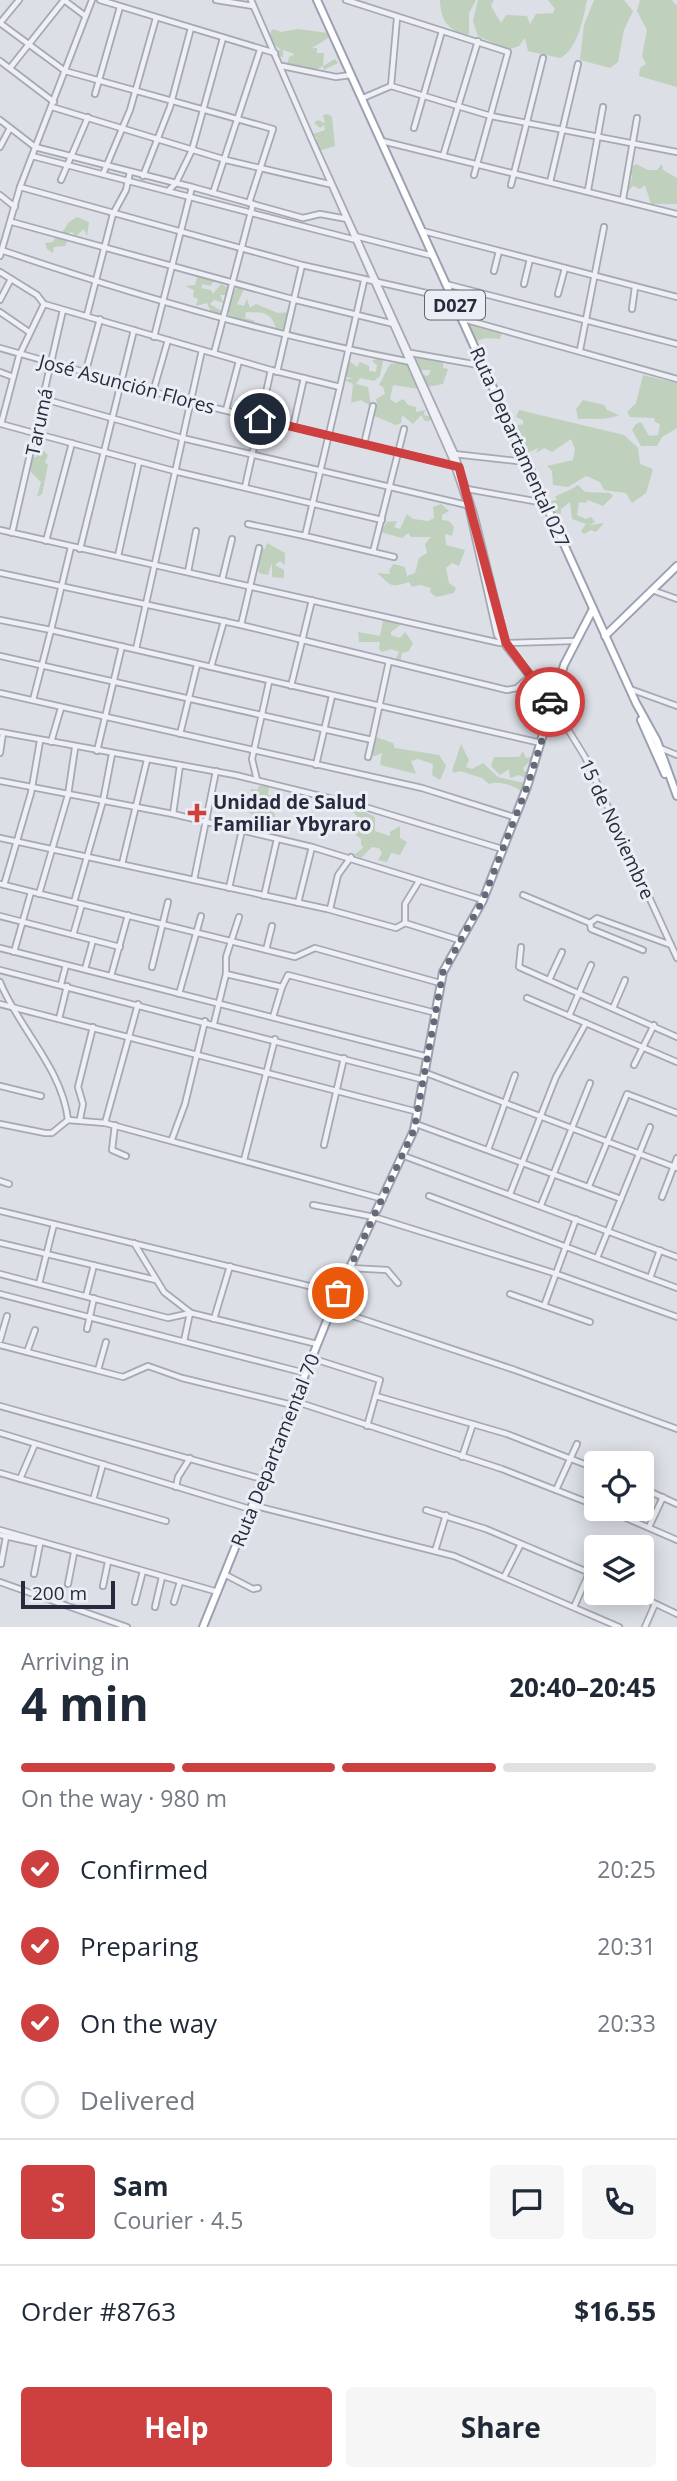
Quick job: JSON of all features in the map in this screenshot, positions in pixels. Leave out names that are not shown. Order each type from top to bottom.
[{"type":"main road","name":"Ruta Departamental 027","points":[[319,1],[629,689],[660,748],[672,785]]},
{"type":"main road","points":[[605,636],[677,566]]},
{"type":"main road","name":"Ruta Departamental 70","points":[[203,1627],[338,1293],[404,1156],[416,1124],[440,984],[447,962],[483,900],[542,743],[551,705],[574,641],[593,609]]},
{"type":"main road","name":"Ruta Departamental 027","points":[[636,703],[652,746],[677,796]]},
{"type":"street","points":[[19,0],[0,23],[65,71],[273,129],[251,203],[251,212],[214,353]]},
{"type":"street","points":[[10,68],[64,0],[84,15]]},
{"type":"street","points":[[92,0],[20,187],[2,254],[286,335],[348,351],[411,362]]},
{"type":"street","points":[[100,0],[275,53]]},
{"type":"street","points":[[216,0],[254,6]]},
{"type":"street","points":[[251,0],[330,185],[348,218]]},
{"type":"street","points":[[346,0],[508,52],[474,175]]},
{"type":"street","points":[[95,94],[120,7]]},
{"type":"street","points":[[391,86],[397,17]]},
{"type":"street","points":[[103,174],[137,89],[156,18]]},
{"type":"street","points":[[143,176],[172,100],[191,28]]},
{"type":"street","points":[[414,128],[442,31]]},
{"type":"street","points":[[168,191],[176,183],[192,150],[223,38]]},
{"type":"street","points":[[443,156],[478,41]]},
{"type":"street","points":[[213,193],[260,50]]},
{"type":"street","points":[[512,185],[543,58]]},
{"type":"street","points":[[0,61],[53,104],[226,160],[330,185]]},
{"type":"street","points":[[551,182],[578,64]]},
{"type":"street","points":[[281,66],[336,77],[351,75]]},
{"type":"street","points":[[363,98],[391,86],[491,116],[677,152]]},
{"type":"street","points":[[588,190],[603,107]]},
{"type":"street","points":[[61,180],[65,165],[88,117]]},
{"type":"street","points":[[623,200],[637,118]]},
{"type":"street","points":[[0,120],[36,147],[303,218],[320,214],[348,218]]},
{"type":"street","points":[[0,147],[10,128]]},
{"type":"street","points":[[311,138],[410,353],[453,455],[470,506]]},
{"type":"street","points":[[382,141],[677,214]]},
{"type":"street","points":[[32,156],[433,256]]},
{"type":"street","points":[[87,316],[113,214],[130,172]]},
{"type":"street","points":[[20,187],[302,265],[453,300]]},
{"type":"street","points":[[154,337],[192,187]]},
{"type":"street","points":[[0,195],[15,207]]},
{"type":"street","points":[[12,222],[231,283],[394,324]]},
{"type":"street","points":[[580,350],[604,227]]},
{"type":"street","points":[[422,231],[677,297]]},
{"type":"street","points":[[494,271],[499,251]]},
{"type":"street","points":[[524,284],[530,259]]},
{"type":"street","points":[[245,487],[260,419],[296,300],[302,265]]},
{"type":"street","points":[[558,294],[565,268]]},
{"type":"street","points":[[0,272],[37,295],[44,304],[274,371],[340,387]]},
{"type":"street","points":[[0,300],[11,279]]},
{"type":"street","points":[[305,536],[364,281]]},
{"type":"street","points":[[377,282],[453,455]]},
{"type":"street","points":[[446,284],[677,344]]},
{"type":"street","points":[[632,309],[636,289],[634,286]]},
{"type":"street","points":[[44,304],[19,355],[3,405],[0,426],[37,433],[174,471],[382,520]]},
{"type":"street","name":"Tarumá","points":[[12,533],[63,310]]},
{"type":"street","points":[[0,312],[29,332]]},
{"type":"street","points":[[85,374],[100,319]]},
{"type":"street","points":[[462,319],[677,379]]},
{"type":"street","points":[[80,549],[134,330]]},
{"type":"street","points":[[153,392],[168,340]]},
{"type":"street","name":"José Asunción Flores","points":[[0,348],[190,402],[457,466]]},
{"type":"street","points":[[136,649],[202,350]]},
{"type":"street","points":[[410,353],[484,366]]},
{"type":"street","points":[[226,410],[239,361]]},
{"type":"street","points":[[0,372],[13,377]]},
{"type":"street","points":[[293,427],[304,378]]},
{"type":"street","points":[[44,399],[182,438],[470,506]]},
{"type":"street","points":[[364,444],[373,405]]},
{"type":"street","points":[[373,552],[404,429]]},
{"type":"street","points":[[46,541],[72,443]]},
{"type":"street","points":[[453,455],[526,462]]},
{"type":"street","points":[[118,556],[139,462]]},
{"type":"street","points":[[457,466],[467,489],[491,610],[503,643]]},
{"type":"street","points":[[467,489],[545,503]]},
{"type":"street","points":[[248,524],[394,557]]},
{"type":"street","points":[[0,530],[503,643],[574,641]]},
{"type":"street","points":[[188,572],[196,531]]},
{"type":"street","points":[[222,580],[232,538]]},
{"type":"street","points":[[33,700],[71,547]]},
{"type":"street","points":[[241,625],[259,548]]},
{"type":"street","points":[[0,573],[224,621],[507,690],[517,688],[529,676]]},
{"type":"street","points":[[651,589],[677,599]]},
{"type":"street","points":[[291,686],[312,600]]},
{"type":"street","points":[[0,620],[542,743]]},
{"type":"street","points":[[211,667],[224,621]]},
{"type":"street","name":"15 de Noviembre","points":[[503,643],[551,705],[594,774],[677,958]]},
{"type":"street","points":[[97,751],[122,646]]},
{"type":"street","points":[[0,656],[372,740]]},
{"type":"street","points":[[368,757],[388,661]]},
{"type":"street","points":[[180,734],[197,665]]},
{"type":"street","points":[[257,780],[252,760],[270,682]]},
{"type":"street","points":[[629,689],[677,706]]},
{"type":"street","points":[[0,693],[422,788],[514,817]]},
{"type":"street","points":[[316,765],[332,696]]},
{"type":"street","points":[[51,742],[61,708]]},
{"type":"street","points":[[0,753],[2,732],[75,748],[216,771],[365,807],[502,849]]},
{"type":"street","points":[[40,741],[33,788],[2,885],[295,957],[315,948],[440,984]]},
{"type":"street","points":[[39,894],[68,795],[75,748]]},
{"type":"street","points":[[660,748],[677,755]]},
{"type":"street","points":[[74,902],[103,801],[112,754]]},
{"type":"street","points":[[122,864],[138,808],[147,760]]},
{"type":"street","points":[[173,814],[180,765]]},
{"type":"street","points":[[194,880],[216,771]]},
{"type":"street","points":[[0,781],[173,814],[312,846],[483,900]]},
{"type":"street","points":[[229,888],[242,830]]},
{"type":"street","points":[[0,838],[330,909],[396,928],[405,923],[459,940]]},
{"type":"street","points":[[264,896],[276,839]]},
{"type":"street","points":[[298,903],[312,846]]},
{"type":"street","points":[[330,909],[338,875],[351,857]]},
{"type":"street","points":[[405,923],[404,905],[419,880]]},
{"type":"street","points":[[14,952],[31,892]]},
{"type":"street","points":[[523,895],[590,923]]},
{"type":"street","points":[[152,967],[168,902]]},
{"type":"street","points":[[73,935],[82,904]]},
{"type":"street","points":[[111,976],[128,915]]},
{"type":"street","points":[[0,916],[120,947]]},
{"type":"street","points":[[179,994],[201,916]]},
{"type":"street","points":[[214,1023],[226,974],[230,941],[239,917]]},
{"type":"street","points":[[590,923],[597,918],[671,945]]},
{"type":"street","points":[[590,923],[591,929],[643,950]]},
{"type":"street","points":[[266,950],[272,926]]},
{"type":"street","points":[[85,970],[93,940]]},
{"type":"street","points":[[521,947],[517,965],[677,1037]]},
{"type":"street","points":[[0,948],[429,1057]]},
{"type":"street","points":[[549,980],[562,951]]},
{"type":"street","points":[[59,1018],[66,965]]},
{"type":"street","points":[[569,1016],[591,965]]},
{"type":"street","points":[[0,970],[425,1077],[505,1103],[675,1167]]},
{"type":"street","points":[[226,974],[282,987]]},
{"type":"street","points":[[273,1017],[288,975],[436,1013]]},
{"type":"street","points":[[613,1008],[625,980]]},
{"type":"street","points":[[0,982],[10,1006],[50,1066],[66,1107],[68,1120]]},
{"type":"street","points":[[527,998],[677,1062]]},
{"type":"street","points":[[0,1004],[418,1112]]},
{"type":"street","points":[[105,1123],[138,1004]]},
{"type":"street","points":[[172,1139],[199,1054],[205,1021]]},
{"type":"street","points":[[510,1194],[539,1116],[569,1049],[586,1024]]},
{"type":"street","points":[[634,1065],[654,1025]]},
{"type":"street","points":[[80,1119],[83,1104],[78,1087],[93,1027]]},
{"type":"street","points":[[244,1160],[275,1039]]},
{"type":"street","points":[[324,1144],[344,1058]]},
{"type":"street","points":[[488,1150],[515,1075]]},
{"type":"street","points":[[541,1205],[556,1174],[590,1083]]},
{"type":"street","points":[[0,1086],[41,1096]]},
{"type":"street","points":[[589,1186],[627,1094],[677,1113]]},
{"type":"street","points":[[0,1124],[52,1133],[68,1120],[105,1123],[172,1139],[383,1199]]},
{"type":"street","points":[[416,1124],[621,1199]]},
{"type":"street","points":[[115,1125],[112,1150],[126,1156]]},
{"type":"street","points":[[597,1258],[610,1232],[650,1127]]},
{"type":"street","points":[[404,1156],[677,1257]]},
{"type":"street","points":[[662,1197],[677,1158]]},
{"type":"street","points":[[0,1181],[9,1184]]},
{"type":"street","points":[[429,1196],[677,1288]]},
{"type":"street","points":[[313,1205],[374,1217],[557,1274],[677,1317]]},
{"type":"street","points":[[0,1211],[338,1293]]},
{"type":"street","points":[[544,1306],[576,1219]]},
{"type":"street","points":[[39,1284],[54,1224]]},
{"type":"street","points":[[133,1242],[156,1280],[172,1300],[191,1313],[317,1344]]},
{"type":"street","points":[[0,1243],[156,1280]]},
{"type":"street","points":[[650,1278],[660,1250]]},
{"type":"street","points":[[86,1296],[94,1265]]},
{"type":"street","points":[[214,1318],[230,1266]]},
{"type":"street","points":[[350,1268],[385,1270],[398,1283]]},
{"type":"street","points":[[0,1274],[168,1318],[191,1313]]},
{"type":"street","points":[[0,1294],[305,1373]]},
{"type":"street","points":[[510,1294],[590,1322]]},
{"type":"street","points":[[87,1329],[94,1298]]},
{"type":"street","points":[[332,1309],[515,1370],[677,1429]]},
{"type":"street","points":[[184,1341],[191,1313]]},
{"type":"street","points":[[7,1316],[0,1342],[27,1352],[123,1377],[148,1366],[181,1378],[293,1403],[463,1457],[584,1501]]},
{"type":"street","points":[[27,1352],[35,1330]]},
{"type":"street","points":[[98,1370],[106,1342]]},
{"type":"street","points":[[312,1358],[380,1380],[367,1426]]},
{"type":"street","points":[[376,1396],[473,1424],[584,1464]]},
{"type":"street","points":[[0,1406],[262,1479]]},
{"type":"street","points":[[463,1457],[473,1424]]},
{"type":"street","points":[[0,1433],[176,1487],[435,1551],[505,1577],[619,1627]]},
{"type":"street","points":[[20,1479],[36,1444]]},
{"type":"street","points":[[556,1490],[577,1444]]},
{"type":"street","points":[[176,1487],[178,1477],[190,1458]]},
{"type":"street","points":[[93,1500],[103,1464]]},
{"type":"street","points":[[0,1473],[166,1521]]},
{"type":"street","points":[[654,1493],[677,1504]]},
{"type":"street","points":[[649,1527],[663,1497]]},
{"type":"street","points":[[426,1510],[446,1515],[584,1571]]},
{"type":"street","points":[[435,1551],[446,1515]]},
{"type":"street","points":[[634,1521],[677,1540]]},
{"type":"street","points":[[0,1532],[6,1537],[39,1543]]},
{"type":"street","points":[[0,1532],[219,1592]]},
{"type":"street","points":[[1,1564],[6,1537]]},
{"type":"street","points":[[34,1574],[39,1543]]},
{"type":"street","points":[[505,1577],[521,1544]]},
{"type":"street","points":[[68,1584],[74,1553]]},
{"type":"street","points":[[103,1586],[108,1562]]},
{"type":"street","points":[[135,1602],[143,1572]]},
{"type":"street","points":[[226,1575],[258,1588]]},
{"type":"street","points":[[155,1607],[162,1577]]},
{"type":"street","points":[[0,1582],[127,1627]]},
{"type":"street","points":[[174,1602],[180,1582]]},
{"type":"street","points":[[574,1607],[584,1584]]},
{"type":"street","points":[[645,1627],[655,1604],[677,1614]]},
{"type":"green space","points":[[440,0],[476,0],[469,13],[469,34],[464,35],[449,26],[443,18]]},
{"type":"green space","points":[[478,0],[494,0],[491,6],[501,23],[506,15],[527,16],[530,24],[536,14],[553,13],[555,9],[548,0],[587,0],[575,41],[560,58],[528,51],[525,38],[519,46],[508,50],[478,36],[473,21]]},
{"type":"green space","points":[[594,0],[624,0],[633,11],[624,30],[618,62],[610,68],[580,60],[584,25]]},
{"type":"green space","points":[[640,0],[672,0],[677,6],[677,87],[639,76],[640,68],[646,64],[642,56],[647,30],[637,11]]},
{"type":"green space","points":[[273,29],[281,32],[298,29],[328,33],[328,38],[312,48],[317,48],[317,53],[324,53],[323,66],[316,70],[287,65],[289,57],[295,54],[283,50],[283,57],[277,56],[280,49],[273,44],[270,33]]},
{"type":"green space","points":[[335,59],[338,63],[324,70],[323,66]]},
{"type":"green space","points":[[323,115],[332,117],[335,146],[319,151],[315,142],[317,138],[313,134],[325,130],[324,125],[320,128],[314,123],[318,120],[325,123]]},
{"type":"green space","points":[[636,164],[648,170],[657,170],[662,164],[663,170],[677,178],[677,204],[651,204],[645,185],[640,189],[633,186],[628,191],[632,177],[629,170]]},
{"type":"green space","points":[[77,217],[89,222],[87,236],[84,229],[76,236],[72,232],[64,236],[68,239],[65,246],[54,247],[53,253],[47,249],[45,243],[53,242],[56,235],[61,234],[69,222]]},
{"type":"green space","points":[[198,275],[214,281],[210,286],[203,284],[201,288],[211,290],[213,294],[221,284],[228,288],[227,295],[220,295],[224,303],[214,300],[210,304],[223,312],[220,316],[212,314],[207,303],[196,306],[198,299],[193,297],[194,290],[185,286],[195,285]]},
{"type":"green space","points":[[238,285],[244,289],[237,304],[244,306],[247,299],[250,308],[256,304],[278,313],[289,312],[283,329],[276,328],[271,318],[264,314],[246,312],[245,318],[255,321],[252,324],[229,316],[229,301]]},
{"type":"green space","points":[[465,298],[479,306],[484,314],[481,320],[502,332],[500,339],[485,338],[475,342],[459,305]]},
{"type":"green space","points":[[427,352],[443,361],[443,368],[448,369],[443,384],[427,387],[423,375],[428,376],[431,370],[416,370],[416,357]]},
{"type":"green space","points":[[378,358],[383,361],[380,376],[374,381],[360,378],[356,384],[368,387],[371,406],[361,400],[351,403],[353,384],[344,380],[353,378],[345,377],[345,367],[351,362],[357,367],[360,362],[369,366],[369,371],[376,372],[377,365],[372,361]]},
{"type":"green space","points":[[390,364],[410,365],[420,389],[393,385],[390,399],[396,403],[403,399],[408,405],[416,407],[416,412],[425,410],[424,415],[432,417],[430,421],[425,421],[421,415],[413,424],[402,415],[401,423],[396,425],[372,415],[372,408],[377,404],[376,399],[385,394],[383,387],[379,385]]},
{"type":"green space","points":[[643,375],[677,383],[677,428],[662,437],[657,446],[641,446],[632,430],[641,422],[649,436],[658,435],[660,424],[655,422],[654,418],[630,417],[627,412],[636,403]]},
{"type":"green space","points":[[583,400],[604,405],[607,410],[619,415],[604,419],[578,419],[576,409]]},
{"type":"green space","points":[[519,410],[624,435],[638,448],[640,464],[653,469],[646,493],[632,503],[626,493],[604,490],[600,482],[586,476],[568,487],[553,485],[552,471],[547,466],[573,460],[575,449],[571,439],[552,452],[544,448],[536,453],[538,448],[527,453],[512,427],[523,424],[523,420],[516,417]]},
{"type":"green space","points":[[38,446],[48,455],[45,462],[48,465],[42,494],[37,497],[41,482],[28,469],[32,457],[37,457],[35,449]]},
{"type":"green space","points":[[578,485],[585,492],[610,493],[613,496],[603,506],[588,500],[586,503],[579,502],[577,515],[586,519],[591,517],[595,522],[589,525],[604,523],[596,532],[591,530],[584,534],[581,531],[586,524],[572,519],[570,502],[561,509],[560,520],[553,517],[554,509],[549,505],[551,501],[557,500],[555,497]]},
{"type":"green space","points":[[441,504],[449,511],[442,515],[442,520],[449,521],[454,527],[452,536],[445,534],[446,545],[465,550],[459,566],[452,563],[446,568],[449,583],[456,588],[454,593],[436,597],[430,592],[431,588],[420,585],[412,587],[409,582],[397,585],[388,583],[377,573],[390,574],[393,564],[405,567],[407,576],[415,573],[419,558],[427,553],[425,544],[431,537],[411,537],[408,533],[402,538],[380,532],[387,522],[397,521],[394,527],[400,529],[407,514],[413,519],[428,521],[434,518],[433,507]]},
{"type":"green space","points":[[267,543],[285,553],[285,565],[280,561],[275,565],[284,570],[284,578],[272,577],[272,563],[268,575],[259,573],[255,552],[260,548],[265,549]]},
{"type":"green space","points":[[391,616],[408,619],[391,632],[391,635],[400,638],[405,632],[413,643],[409,651],[402,653],[400,663],[396,658],[399,652],[391,649],[382,652],[379,649],[380,642],[359,642],[358,632],[380,636],[383,621]]},
{"type":"green space","points":[[376,737],[393,743],[395,748],[439,755],[446,766],[440,780],[432,775],[433,764],[418,759],[411,761],[416,774],[380,765],[382,753],[375,756],[368,754]]},
{"type":"green space","points":[[461,744],[469,760],[466,767],[472,769],[483,763],[498,777],[528,784],[522,792],[507,784],[489,784],[482,778],[460,771],[455,773],[452,771]]},
{"type":"green space","points":[[523,751],[526,758],[538,755],[538,765],[529,762],[523,768],[525,772],[536,768],[537,772],[532,781],[519,775],[510,778],[509,769],[500,775],[491,766],[494,757],[519,757]]},
{"type":"green space","points":[[259,786],[269,786],[268,795],[280,796],[277,809],[273,810],[276,818],[265,815],[261,819],[248,812],[250,807],[259,810],[259,803],[251,789],[257,790]]},
{"type":"green space","points":[[357,808],[375,817],[375,831],[390,836],[390,832],[400,826],[400,838],[407,842],[400,855],[391,853],[387,862],[378,860],[382,853],[379,848],[372,847],[361,858],[354,855],[364,847],[361,845],[361,839],[351,831],[355,828],[353,822],[357,816],[350,809]]},
{"type":"way so far","points":[[338,1293],[414,1130],[443,972],[483,900],[542,743],[552,708],[550,702]]},
{"type":"place","name":"Unidad de Salud Familiar Ybyraro","points":[[197,813]]},
{"type":"route","points":[[260,419],[459,467],[475,517],[489,583],[506,643],[550,702]]}]
